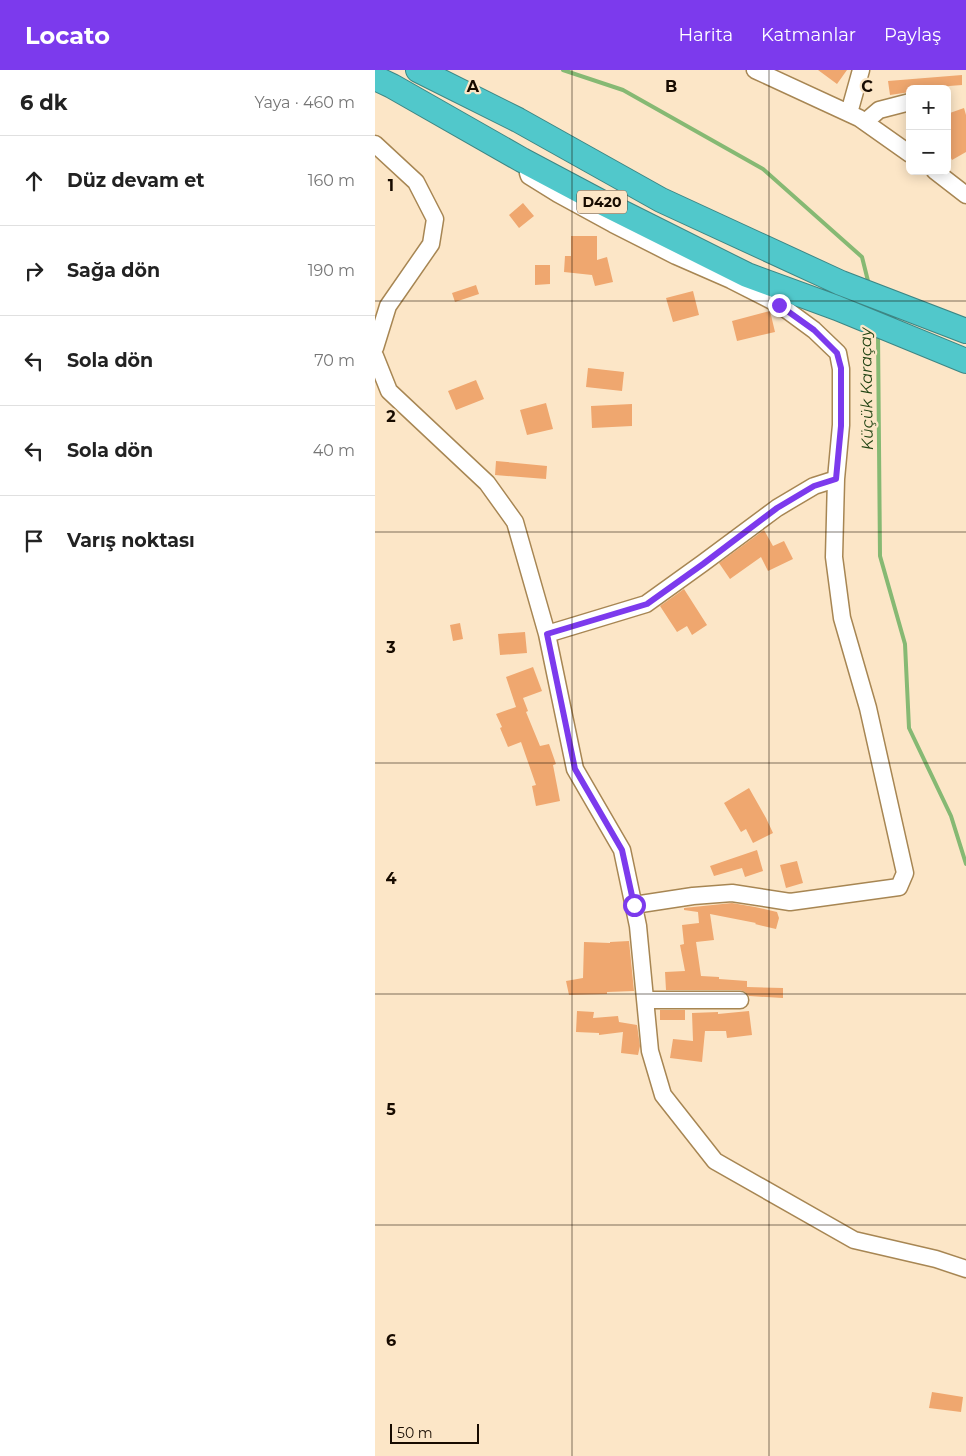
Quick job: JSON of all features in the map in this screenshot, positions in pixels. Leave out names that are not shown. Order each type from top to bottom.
[{"type":"highway","name":"D420","points":[[418,70],[518,120],[661,200],[841,283],[955,327]]},
{"type":"highway","name":"D420","points":[[375,78],[603,203],[747,275],[837,308],[966,361]]},
{"type":"street","points":[[755,70],[849,113],[906,151]]},
{"type":"street","points":[[849,113],[861,70]]},
{"type":"street","points":[[865,122],[879,110],[906,103]]},
{"type":"street","points":[[375,144],[416,182],[435,219],[431,244],[389,306],[375,348]]},
{"type":"street","points":[[522,160],[529,176],[558,194],[676,256],[731,280],[779,305],[814,330],[837,353],[841,368],[841,416],[836,479],[834,557],[841,618],[869,708],[905,873],[899,886],[790,902],[732,893],[693,896],[634,905]]},
{"type":"street","points":[[940,175],[966,195]]},
{"type":"street","points":[[375,356],[389,392],[487,483],[515,522],[547,634],[575,769],[622,850],[638,926],[649,1051],[663,1095],[715,1161],[854,1240],[936,1259],[966,1269]]},
{"type":"street","points":[[547,634],[647,604],[777,508],[814,486],[836,479]]},
{"type":"street","points":[[645,1000],[741,1000]]},
{"type":"building","points":[[818,70],[847,70],[837,84]]},
{"type":"building","points":[[962,75],[962,85],[906,85],[906,93],[890,95],[888,81]]},
{"type":"building","points":[[964,108],[966,115],[966,152],[952,160],[951,158],[951,113]]},
{"type":"building","points":[[523,203],[534,216],[519,228],[509,215]]},
{"type":"building","points":[[571,236],[597,236],[597,260],[607,257],[613,282],[595,286],[592,275],[564,272],[565,256],[571,256]]},
{"type":"building","points":[[535,265],[550,265],[550,284],[535,285]]},
{"type":"building","points":[[476,285],[479,294],[455,302],[452,293]]},
{"type":"building","points":[[693,291],[699,315],[673,322],[666,298]]},
{"type":"building","points":[[770,311],[775,332],[737,341],[732,321]]},
{"type":"building","points":[[588,368],[624,372],[622,391],[586,387]]},
{"type":"building","points":[[476,380],[484,399],[456,410],[448,391]]},
{"type":"building","points":[[546,403],[553,429],[527,435],[520,410]]},
{"type":"building","points":[[632,404],[632,426],[592,428],[591,406]]},
{"type":"building","points":[[496,461],[547,466],[546,479],[495,475]]},
{"type":"building","points":[[764,530],[773,546],[784,541],[793,559],[768,571],[761,557],[730,579],[719,563]]},
{"type":"building","points":[[684,589],[707,625],[692,635],[687,626],[677,632],[660,606]]},
{"type":"building","points":[[460,623],[463,639],[453,641],[450,625]]},
{"type":"building","points":[[525,632],[527,653],[500,655],[498,634]]},
{"type":"building","points":[[533,667],[542,691],[523,698],[528,711],[526,712],[540,746],[549,744],[556,764],[553,765],[560,801],[536,806],[532,786],[536,785],[521,742],[508,747],[496,714],[516,707],[506,677]]},
{"type":"building","points":[[749,788],[773,833],[753,843],[746,829],[741,832],[724,803]]},
{"type":"building","points":[[757,850],[763,871],[745,877],[742,868],[714,876],[710,866]]},
{"type":"building","points":[[797,861],[803,883],[786,888],[780,865]]},
{"type":"building","points":[[732,903],[777,912],[779,918],[776,929],[710,914],[714,940],[696,942],[701,976],[747,981],[747,987],[783,988],[783,998],[749,996],[740,990],[666,990],[665,972],[685,971],[680,945],[684,944],[682,925],[699,923],[698,912],[684,910],[684,908]]},
{"type":"building","points":[[629,941],[634,991],[569,995],[566,981],[583,978],[584,942],[610,943]]},
{"type":"building","points":[[660,1010],[685,1010],[685,1020],[660,1020]]},
{"type":"building","points":[[577,1011],[594,1012],[593,1018],[618,1016],[619,1022],[637,1025],[640,1046],[638,1055],[621,1053],[623,1032],[599,1035],[599,1033],[576,1032]]},
{"type":"building","points":[[749,1011],[752,1035],[727,1038],[726,1031],[705,1031],[702,1062],[670,1058],[673,1039],[693,1041],[692,1013],[718,1012],[718,1014]]},
{"type":"building","points":[[932,1392],[963,1397],[961,1412],[929,1408]]},
{"type":"waterway","name":"Küçük Karaçay","points":[[563,70],[623,90],[763,169],[862,257],[869,285]]},
{"type":"waterway","name":"Küçük Karaçay","points":[[878,333],[880,556],[905,644],[909,728],[951,816],[966,864]]},
{"type":"route","points":[[634,905],[622,850],[575,769],[547,634],[647,604],[777,508],[814,486],[836,479],[841,426],[841,368],[837,353],[814,330],[779,305]]}]
